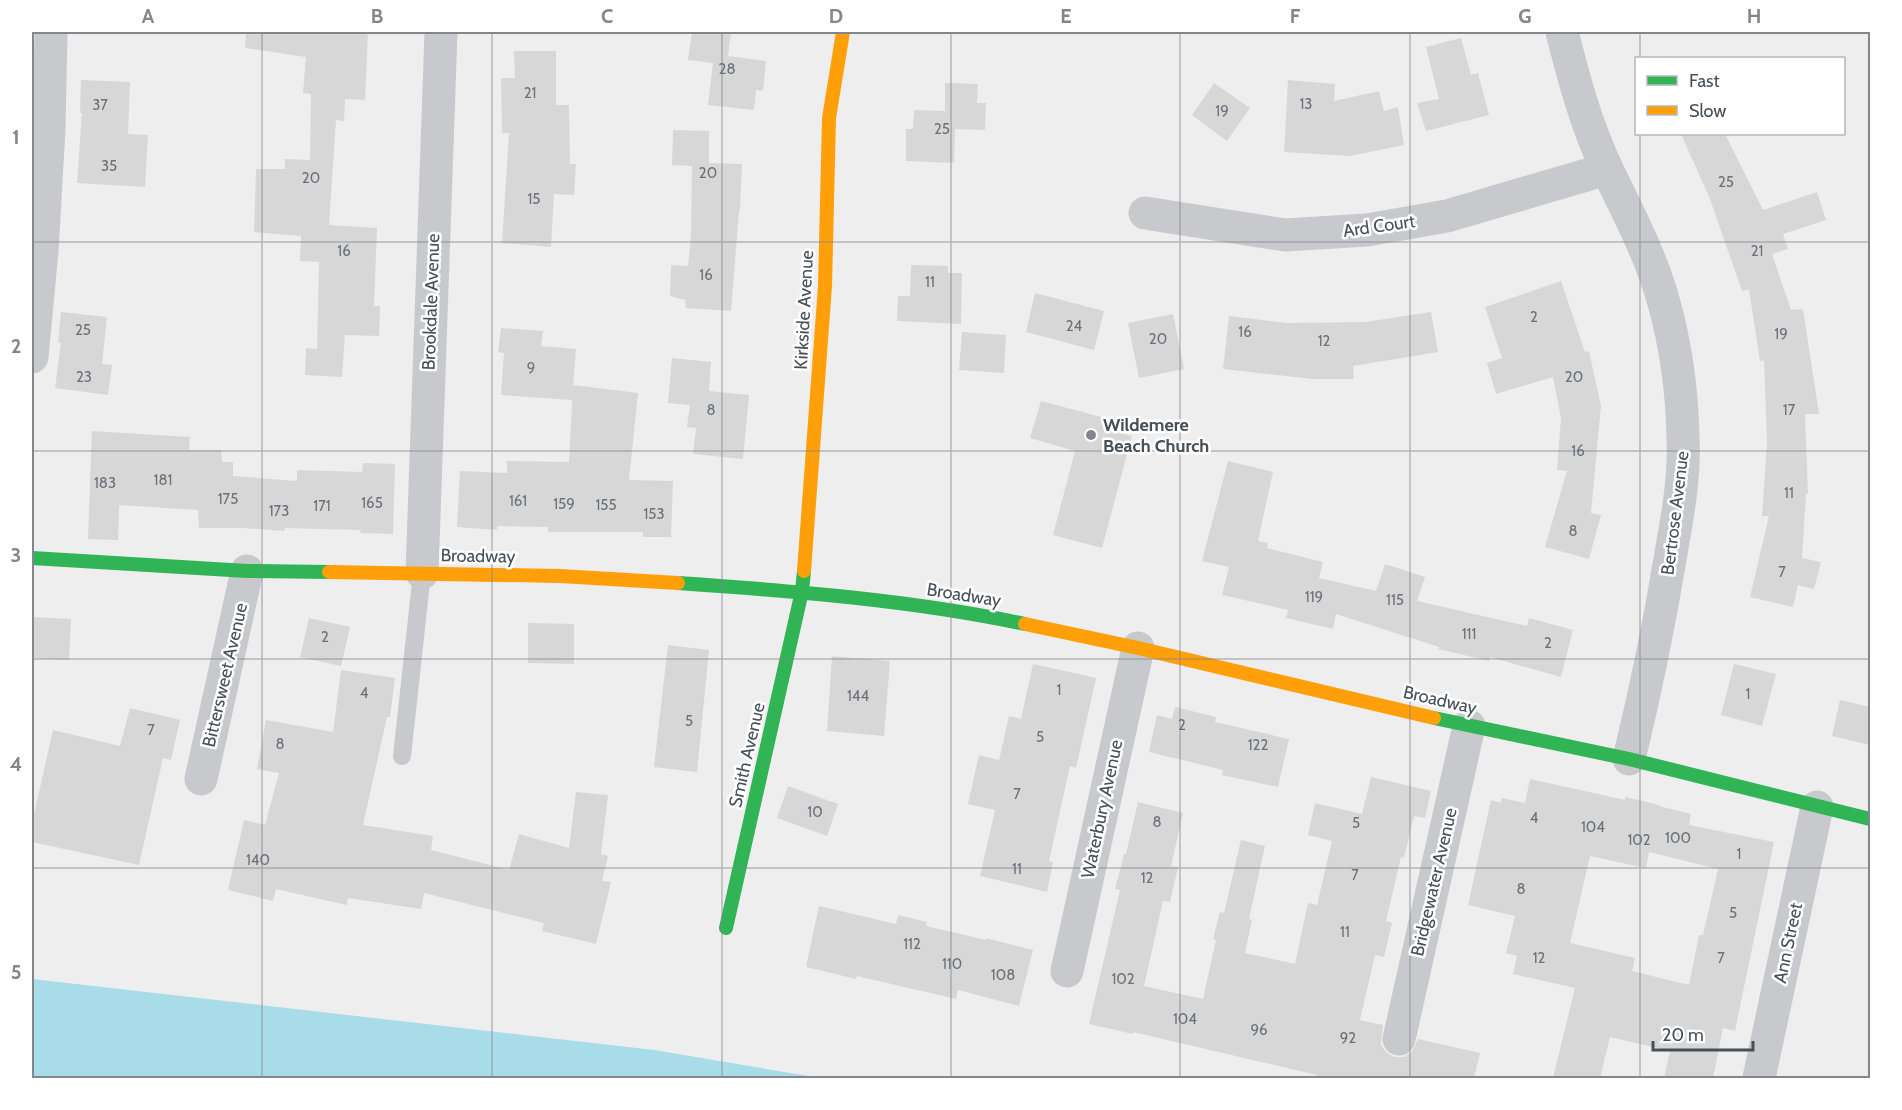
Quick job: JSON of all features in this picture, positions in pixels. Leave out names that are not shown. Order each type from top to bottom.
[{"type":"street","points":[[32,357],[37,251],[49,129],[51,32]]},
{"type":"street","name":"Brookdale Avenue","points":[[422,573],[441,32]]},
{"type":"street","name":"Kirkside Avenue","points":[[802,591],[825,286],[829,118],[843,32]]},
{"type":"street","name":"Bertrose Avenue","points":[[1562,32],[1581,104],[1607,169],[1650,258],[1664,303],[1674,348],[1684,438],[1681,489],[1665,591],[1629,759]]},
{"type":"street","name":"Ard Court","points":[[1145,213],[1285,235],[1367,230],[1447,216],[1607,169]]},
{"type":"street","name":"Broadway","points":[[32,558],[247,571],[560,576],[802,591],[991,617],[1138,648],[1469,726],[1629,759],[1870,819]]},
{"type":"street","name":"Bittersweet Avenue","points":[[201,779],[247,571]]},
{"type":"street","name":"Smith Avenue","points":[[726,928],[802,591]]},
{"type":"street","name":"Waterbury Avenue","points":[[1067,971],[1138,648]]},
{"type":"street","name":"Bridgewater Avenue","points":[[1399,1039],[1469,726]]},
{"type":"street","name":"Ann Street","points":[[1759,1078],[1817,807]]},
{"type":"lane","points":[[402,756],[422,573]]},
{"type":"water","points":[[32,979],[654,1050],[820,1078],[32,1078]]},
{"type":"building","points":[[246,32],[368,32],[365,100],[345,99],[344,121],[336,120],[329,225],[377,228],[374,306],[380,306],[379,336],[345,335],[342,377],[305,375],[306,348],[317,349],[319,262],[300,261],[301,236],[254,232],[256,169],[285,169],[285,159],[310,160],[311,94],[303,93],[306,57],[245,48]]},
{"type":"building","points":[[692,32],[731,32],[728,56],[766,61],[763,91],[756,90],[754,110],[708,105],[713,63],[688,60]]},
{"type":"building","points":[[1461,38],[1471,75],[1478,73],[1489,115],[1426,131],[1417,103],[1439,99],[1426,47]]},
{"type":"building","points":[[514,51],[556,51],[556,105],[569,105],[570,164],[576,164],[574,195],[554,194],[551,247],[502,243],[509,133],[502,133],[501,78],[515,78]]},
{"type":"building","points":[[81,80],[130,82],[128,134],[148,135],[145,187],[77,183],[82,113],[80,113]]},
{"type":"building","points":[[1288,80],[1335,84],[1334,101],[1379,91],[1384,111],[1398,107],[1404,145],[1350,156],[1284,152]]},
{"type":"building","points":[[945,83],[978,84],[977,103],[986,103],[985,130],[955,129],[954,163],[906,161],[906,129],[913,129],[914,110],[945,111]]},
{"type":"building","points":[[1214,83],[1250,108],[1227,141],[1192,115]]},
{"type":"building","points":[[673,130],[709,131],[709,163],[742,164],[731,311],[686,308],[685,300],[670,296],[671,265],[688,266],[691,235],[692,166],[672,165]]},
{"type":"building","points":[[1681,135],[1726,135],[1763,210],[1817,192],[1826,220],[1783,234],[1788,249],[1772,254],[1791,310],[1803,309],[1819,414],[1805,414],[1808,494],[1806,494],[1802,558],[1821,562],[1814,589],[1798,585],[1793,607],[1750,597],[1769,516],[1762,516],[1767,443],[1764,360],[1760,361],[1749,289],[1742,291],[1710,199]]},
{"type":"building","points":[[911,265],[948,266],[948,273],[962,273],[961,324],[897,321],[898,296],[910,296]]},
{"type":"building","points":[[1561,281],[1585,352],[1589,351],[1601,406],[1591,513],[1601,515],[1589,559],[1545,547],[1567,471],[1557,470],[1561,418],[1553,377],[1496,394],[1487,363],[1502,358],[1485,307]]},
{"type":"building","points":[[1035,293],[1104,311],[1094,350],[1026,332]]},
{"type":"building","points":[[61,312],[107,317],[102,364],[112,365],[108,395],[55,388],[61,343],[58,342]]},
{"type":"building","points":[[1431,312],[1438,352],[1353,366],[1354,379],[1313,379],[1223,369],[1229,316],[1287,323],[1366,322]]},
{"type":"building","points":[[1173,314],[1184,369],[1139,378],[1128,323]]},
{"type":"building","points":[[501,328],[543,331],[541,346],[576,349],[572,400],[501,395],[504,353],[498,352]]},
{"type":"building","points":[[962,332],[1006,335],[1004,373],[959,370]]},
{"type":"building","points":[[672,358],[711,362],[709,391],[749,395],[743,459],[693,454],[696,428],[687,427],[690,405],[668,403]]},
{"type":"building","points":[[573,385],[638,393],[629,480],[673,481],[671,537],[643,537],[643,532],[548,532],[548,527],[497,526],[497,530],[457,527],[460,471],[507,473],[507,461],[569,462]]},
{"type":"building","points":[[1041,401],[1124,423],[1121,433],[1132,436],[1102,548],[1053,535],[1075,451],[1030,438]]},
{"type":"building","points":[[92,431],[190,437],[189,450],[221,450],[222,462],[233,462],[233,476],[297,481],[297,470],[362,472],[363,463],[395,464],[393,534],[360,533],[361,530],[285,528],[284,531],[199,528],[198,510],[119,505],[118,540],[88,539]]},
{"type":"building","points":[[1228,461],[1273,472],[1258,541],[1268,543],[1267,548],[1323,562],[1319,578],[1376,591],[1385,564],[1425,577],[1417,601],[1527,626],[1529,618],[1573,630],[1561,677],[1490,657],[1489,661],[1438,649],[1439,647],[1336,614],[1333,629],[1286,618],[1288,610],[1222,595],[1229,567],[1202,561]]},
{"type":"building","points":[[32,617],[71,619],[69,660],[32,658]]},
{"type":"building","points":[[309,618],[350,627],[341,666],[300,657]]},
{"type":"building","points":[[528,623],[574,624],[574,664],[528,663]]},
{"type":"building","points":[[668,645],[709,650],[697,772],[654,767]]},
{"type":"building","points":[[832,656],[890,661],[884,736],[827,731]]},
{"type":"building","points":[[1033,664],[1096,678],[1076,768],[1070,766],[1049,861],[1053,862],[1047,892],[980,876],[995,810],[968,804],[979,755],[999,760],[1009,716],[1021,719]]},
{"type":"building","points":[[1734,664],[1776,674],[1762,726],[1721,715]]},
{"type":"building","points":[[341,670],[395,678],[390,717],[387,717],[363,825],[433,836],[431,850],[509,870],[519,834],[569,848],[576,792],[608,795],[601,854],[608,856],[602,881],[611,882],[596,944],[542,931],[544,923],[424,893],[421,909],[348,898],[347,905],[276,889],[273,901],[228,890],[244,820],[265,825],[279,773],[257,769],[266,720],[333,732]]},
{"type":"building","points":[[1840,700],[1870,707],[1870,745],[1832,736]]},
{"type":"building","points":[[1175,707],[1216,717],[1215,722],[1289,739],[1278,787],[1222,775],[1223,770],[1149,752],[1157,715],[1172,719]]},
{"type":"building","points":[[130,708],[180,720],[171,760],[163,758],[139,865],[32,842],[32,823],[53,730],[120,746]]},
{"type":"building","points":[[1371,777],[1431,791],[1425,818],[1414,816],[1404,858],[1401,857],[1386,921],[1392,923],[1384,957],[1375,955],[1360,1020],[1383,1025],[1381,1045],[1394,1057],[1404,1057],[1412,1052],[1418,1039],[1480,1053],[1474,1078],[1316,1078],[1317,1075],[1089,1024],[1120,890],[1115,889],[1138,802],[1183,813],[1171,866],[1178,867],[1170,902],[1163,901],[1144,986],[1203,999],[1216,940],[1213,939],[1220,912],[1224,913],[1241,840],[1265,846],[1249,919],[1252,920],[1245,953],[1295,964],[1308,903],[1317,905],[1332,841],[1308,835],[1315,803],[1362,814]]},
{"type":"building","points":[[1530,779],[1625,800],[1625,797],[1659,805],[1691,814],[1689,825],[1774,842],[1735,1031],[1723,1028],[1713,1078],[1664,1078],[1670,1051],[1610,1037],[1600,1078],[1553,1078],[1575,988],[1513,974],[1517,956],[1506,953],[1515,916],[1468,905],[1491,800],[1501,803],[1502,798],[1525,803]],"holes":[[[1649,852],[1718,869],[1703,935],[1699,935],[1689,985],[1632,971],[1635,958],[1570,943],[1590,856],[1646,868]]]},
{"type":"building","points":[[788,786],[838,804],[827,836],[777,818]]},
{"type":"building","points":[[819,906],[896,924],[898,915],[927,922],[926,926],[1033,950],[1019,1006],[958,990],[956,999],[857,976],[856,979],[806,967]]},
{"type":"traffic: fast","points":[[32,558],[247,571],[329,572]]},
{"type":"traffic: fast","points":[[726,928],[802,591],[804,571]]},
{"type":"traffic: fast","points":[[678,583],[809,593],[896,603],[1025,624]]},
{"type":"traffic: fast","points":[[1434,718],[1629,759],[1870,819]]},
{"type":"traffic: slow","points":[[804,571],[825,286],[829,118],[843,32]]},
{"type":"traffic: slow","points":[[329,572],[560,576],[678,583]]},
{"type":"traffic: slow","points":[[1025,624],[1138,648],[1434,718]]},
{"type":"place","name":"Wildemere Beach Church","points":[[1091,435]]}]
